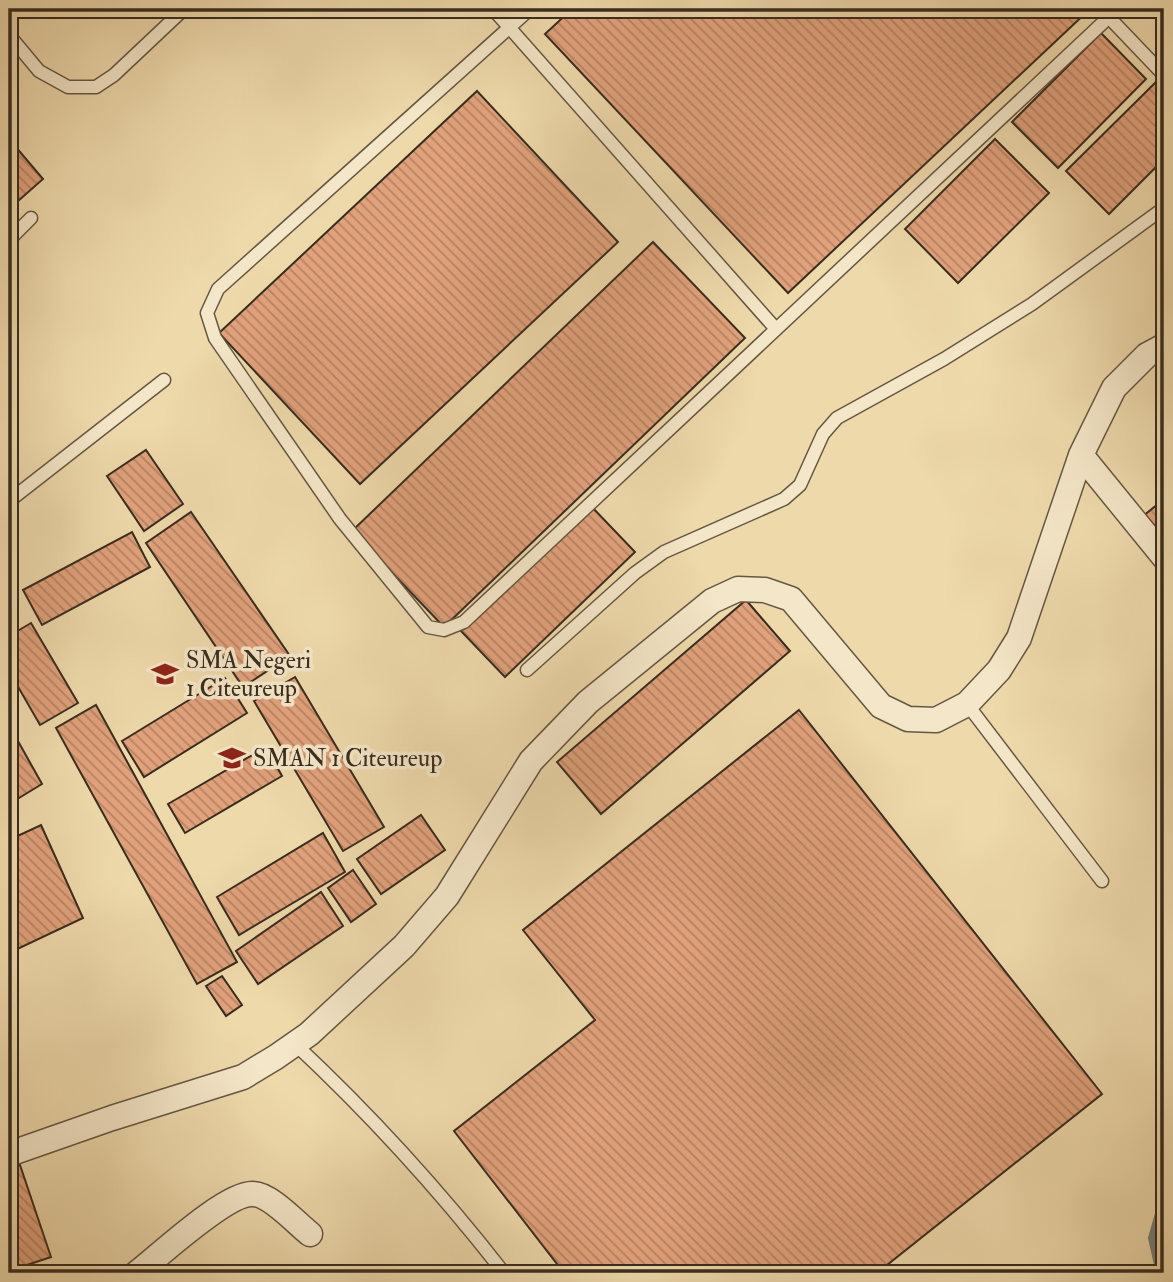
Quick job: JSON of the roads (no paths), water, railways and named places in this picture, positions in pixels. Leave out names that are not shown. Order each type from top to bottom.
[{"type":"street","points":[[9,1154],[243,1077],[295,1044],[404,946],[447,896],[531,761],[588,702],[712,601],[738,589],[765,590],[791,599],[881,706],[908,719],[936,720],[967,704],[999,670],[1019,638],[1081,455],[1114,388],[1147,355],[1164,346]]},
{"type":"street","points":[[1081,455],[1164,557]]},
{"type":"street","points":[[137,1273],[224,1204],[240,1195],[255,1193],[272,1202],[310,1234]]},
{"type":"lane","points":[[9,35],[39,71],[68,87],[96,87],[114,75],[184,9]]},
{"type":"lane","points":[[492,9],[775,328]]},
{"type":"lane","points":[[530,9],[218,289],[207,313],[215,338],[340,519],[428,627],[444,630],[464,622],[1105,13],[1164,75]]},
{"type":"lane","points":[[527,670],[635,573],[664,552],[785,499],[800,485],[823,434],[837,418],[944,359],[1032,304],[1164,208]]},
{"type":"lane","points":[[9,240],[31,218]]},
{"type":"lane","points":[[9,501],[164,380]]},
{"type":"lane","points":[[967,704],[1102,881]]},
{"type":"lane","points":[[295,1044],[365,1111],[504,1273]]},
{"type":"waterway","points":[[1160,1273],[1152,1238],[1164,1196]]},
{"type":"place","name":"SMA Negeri 1 Citeureup","points":[[165,674]]},
{"type":"place","name":"SMAN 1 Citeureup","points":[[232,758]]}]
